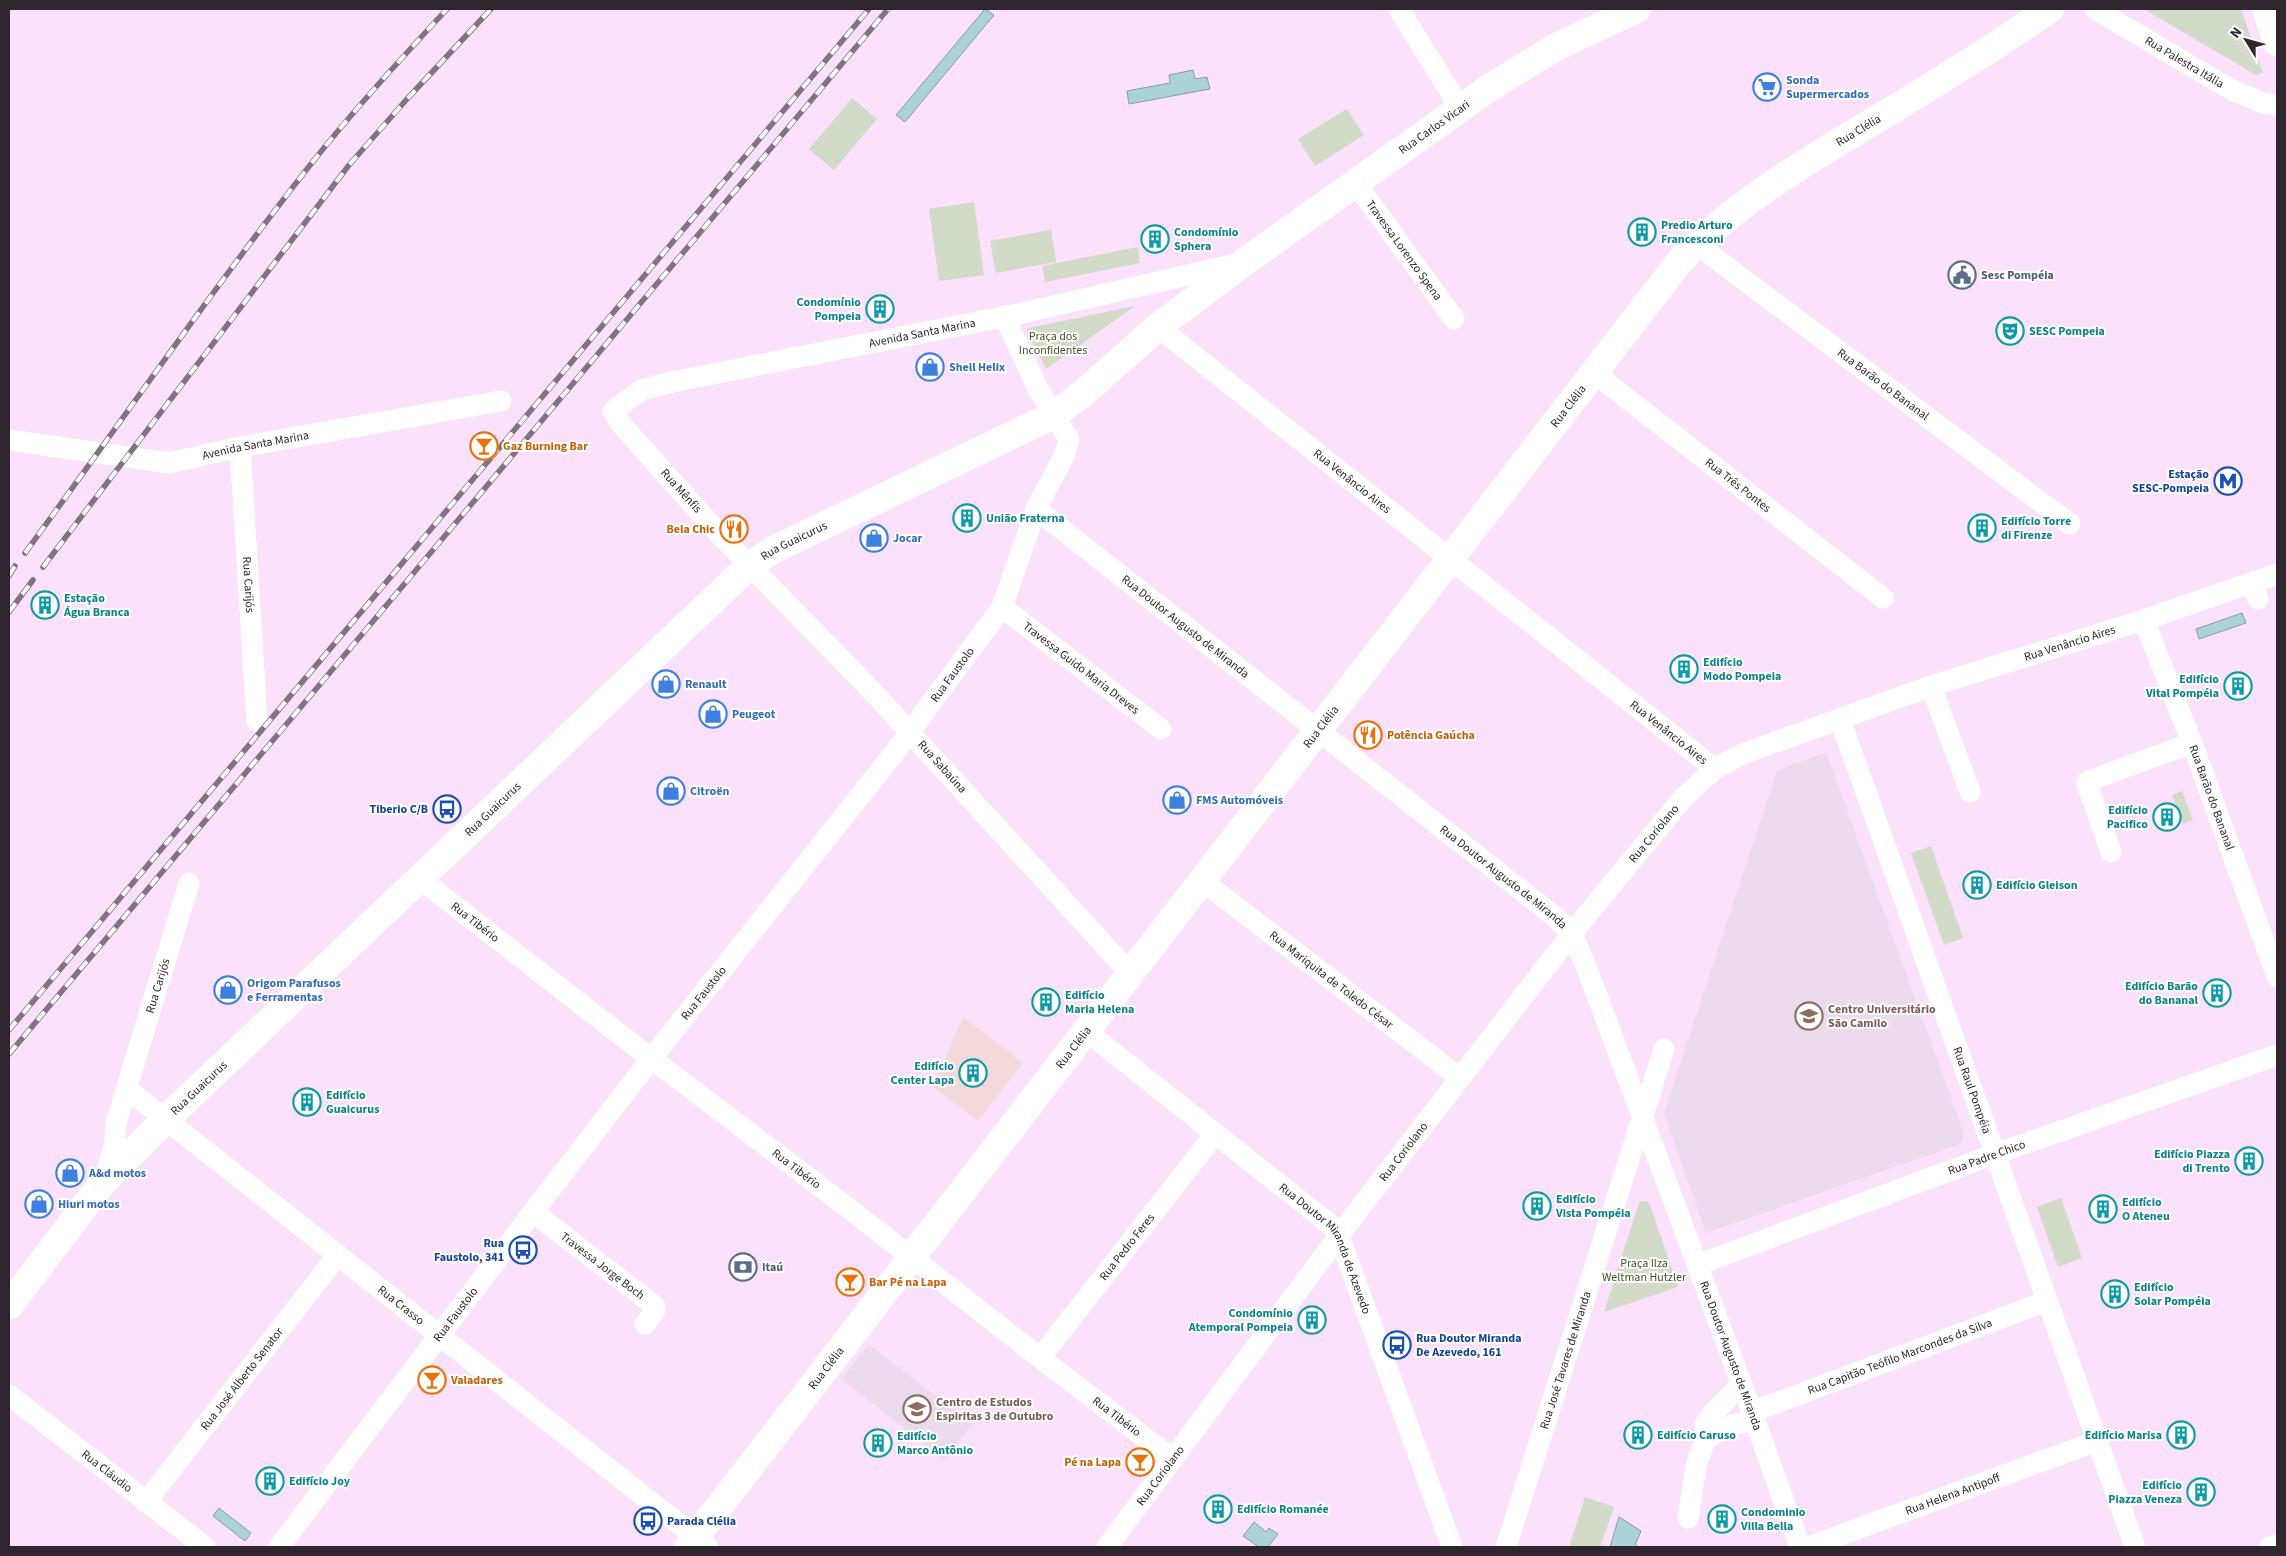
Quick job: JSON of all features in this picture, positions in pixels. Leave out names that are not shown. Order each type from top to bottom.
[{"type":"main road","name":"Rua Carlos Vicari","points":[[1242,262],[1497,82],[1556,47],[1637,9]]},
{"type":"main road","name":"Rua Clélia","points":[[697,1544],[911,1257],[1085,1030],[1592,372],[1648,300],[1696,244],[1744,204],[1777,180],[1905,103],[2050,9]]},
{"type":"main road","points":[[2266,9],[2277,42]]},
{"type":"main road","points":[[1054,415],[1081,395],[1158,327],[1242,262]]},
{"type":"main road","name":"Rua Guaicurus","points":[[9,1306],[103,1182],[165,1120],[750,565],[774,550],[1054,415]]},
{"type":"street","points":[[1399,9],[1460,108]]},
{"type":"street","name":"Rua Palestra Itália","points":[[2094,9],[2230,89],[2263,103],[2277,105]]},
{"type":"street","name":"Travessa Lorenzo Spena","points":[[1355,182],[1454,319]]},
{"type":"street","name":"Rua Barão do Bananal","points":[[1696,244],[2070,524]]},
{"type":"street","name":"Avenida Santa Marina","points":[[614,416],[615,408],[641,390],[1004,316],[1242,262]]},
{"type":"street","points":[[1004,316],[1039,391],[1054,415]]},
{"type":"street","name":"Rua Venâncio Aires","points":[[1158,327],[1715,769],[1740,755],[1931,686],[2144,620],[2255,591],[2277,574]]},
{"type":"street","name":"Rua Três Pontes","points":[[1592,372],[1883,598]]},
{"type":"street","name":"Avenida Santa Marina","points":[[9,440],[169,463],[240,447],[501,401]]},
{"type":"street","name":"Rua Faustolo","points":[[280,1547],[533,1212],[651,1059],[910,732],[1002,608],[1036,509],[1064,456],[1069,439],[1054,415]]},
{"type":"street","name":"Rua Mênfis","points":[[614,416],[722,537],[750,565]]},
{"type":"street","name":"Rua Carijós","points":[[240,447],[257,721]]},
{"type":"street","name":"Rua Doutor Augusto de Miranda","points":[[1036,509],[1554,916],[1572,933],[1643,1116],[1800,1547]]},
{"type":"street","name":"Rua Sabaúna","points":[[750,565],[910,732],[1130,973]]},
{"type":"street","name":"Travessa Guido Maria Dreves","points":[[1002,608],[1161,729]]},
{"type":"street","name":"Rua Barão do Bananal","points":[[2144,620],[2192,743],[2277,977]]},
{"type":"street","points":[[1931,686],[1970,792]]},
{"type":"street","name":"Rua Raul Pompéia","points":[[1840,719],[2135,1547]]},
{"type":"street","points":[[2112,852],[2087,784],[2088,781],[2192,743]]},
{"type":"street","name":"Rua Coriolano","points":[[1107,1547],[1339,1236],[1572,933],[1683,798],[1715,769]]},
{"type":"street","name":"Rua Tibério","points":[[420,878],[651,1059],[1173,1458]]},
{"type":"street","name":"Rua Mariquita de Toledo César","points":[[1201,880],[1460,1078]]},
{"type":"street","name":"Rua Carijós","points":[[103,1182],[114,1147],[116,1123],[189,883]]},
{"type":"street","name":"Rua Doutor Miranda de Azevedo","points":[[1085,1030],[1328,1222],[1339,1236],[1452,1547]]},
{"type":"street","name":"Rua José Tavares de Miranda","points":[[1506,1547],[1664,1049]]},
{"type":"street","name":"Rua Padre Chico","points":[[1697,1265],[1995,1154],[2277,1055]]},
{"type":"street","points":[[127,1089],[165,1120]]},
{"type":"street","name":"Rua Crasso","points":[[165,1120],[439,1336],[697,1544]]},
{"type":"street","name":"Rua Pedro Feres","points":[[1040,1358],[1215,1134]]},
{"type":"street","points":[[1625,1172],[1654,1149]]},
{"type":"street","name":"Travessa Jorge Boch","points":[[533,1212],[655,1306],[655,1311],[645,1324]]},
{"type":"street","name":"Rua José Alberto Senator","points":[[146,1502],[337,1256]]},
{"type":"street","name":"Rua Capitão Teófilo Marcondes da Silva","points":[[1706,1438],[1753,1415],[2047,1301]]},
{"type":"street","points":[[1688,1518],[1696,1466],[1706,1438],[1705,1424],[1742,1384]]},
{"type":"street","name":"Rua Cláudio","points":[[9,1395],[205,1547]]},
{"type":"street","name":"Rua Helena Antipoff","points":[[1808,1547],[2097,1441]]},
{"type":"street","points":[[2270,1547],[2277,1545]]},
{"type":"shaded area","points":[[985,9],[994,15],[905,122],[896,115]]},
{"type":"shaded area","points":[[1193,70],[1195,79],[1207,77],[1210,89],[1129,104],[1127,91],[1170,83],[1169,75]]},
{"type":"shaded area","points":[[2242,613],[2246,623],[2199,639],[2196,629]]},
{"type":"shaded area","name":"Centro Universitário São Camilo","points":[[1826,752],[1964,1134],[1960,1144],[1706,1233],[1664,1113],[1777,771]]},
{"type":"shaded area","points":[[963,1017],[1023,1063],[978,1121],[933,1087]]},
{"type":"shaded area","name":"Centro de Estudos Espiritas 3 de Outubro","points":[[868,1344],[972,1424],[944,1460],[842,1379]]},
{"type":"shaded area","points":[[219,1508],[251,1533],[245,1541],[213,1516]]},
{"type":"shaded area","points":[[1619,1517],[1641,1531],[1635,1545],[1639,1547],[1610,1547]]},
{"type":"shaded area","points":[[1254,1522],[1266,1532],[1269,1528],[1278,1534],[1268,1547],[1259,1547],[1243,1536]]},
{"type":"green space","points":[[2144,9],[2241,9],[2263,73],[2256,75]]},
{"type":"green space","points":[[852,98],[877,119],[834,170],[809,149]]},
{"type":"green space","points":[[1347,109],[1364,135],[1315,166],[1298,139]]},
{"type":"green space","points":[[974,202],[984,275],[939,281],[929,209]]},
{"type":"green space","points":[[1051,230],[1056,262],[996,273],[990,241]]},
{"type":"green space","points":[[1138,247],[1140,263],[1045,282],[1042,266]]},
{"type":"green space","name":"Praça dos Inconfidentes","points":[[1135,306],[1046,369],[1027,331],[1029,328]]},
{"type":"green space","points":[[2182,791],[2193,820],[2183,824],[2172,795]]},
{"type":"green space","points":[[1931,846],[1963,938],[1944,945],[1911,853]]},
{"type":"green space","points":[[2061,1198],[2082,1258],[2058,1267],[2037,1207]]},
{"type":"green space","name":"Praça Ilza Weltman Hutzler","points":[[1643,1201],[1649,1202],[1678,1287],[1604,1312],[1639,1203]]},
{"type":"green space","points":[[1585,1497],[1614,1507],[1600,1547],[1569,1547]]},
{"type":"railway","points":[[25,553],[199,312],[307,169],[358,107],[447,9]]},
{"type":"railway","points":[[43,567],[349,165],[407,99],[491,9]]},
{"type":"railway","points":[[9,1030],[869,9]]},
{"type":"railway","points":[[9,1054],[888,9]]},
{"type":"railway","points":[[9,576],[15,566]]},
{"type":"railway","points":[[9,612],[33,580]]},
{"type":"place","name":"Sonda Supermercados","points":[[1767,87]]},
{"type":"place","name":"Predio Arturo Francesconi","points":[[1642,232]]},
{"type":"place","name":"Condomínio Sphera","points":[[1155,239]]},
{"type":"place","name":"Sesc Pompéia","points":[[1962,275]]},
{"type":"place","name":"Condomínio Pompeia","points":[[880,309]]},
{"type":"place","name":"SESC Pompeia","points":[[2010,331]]},
{"type":"place","name":"Shell Helix","points":[[930,367]]},
{"type":"place","name":"Gaz Burning Bar","points":[[484,446]]},
{"type":"place","name":"Estação SESC-Pompeia","points":[[2228,481]]},
{"type":"place","name":"União Fraterna","points":[[967,518]]},
{"type":"place","name":"Edifício Torre di Firenze","points":[[1982,528]]},
{"type":"place","name":"Bela Chic","points":[[734,529]]},
{"type":"place","name":"Jocar","points":[[874,538]]},
{"type":"place","name":"Estação Água Branca","points":[[45,605]]},
{"type":"place","name":"Edifício Modo Pompeia","points":[[1684,669]]},
{"type":"place","name":"Renault","points":[[666,684]]},
{"type":"place","name":"Edifício Vital Pompéia","points":[[2238,686]]},
{"type":"place","name":"Peugeot","points":[[713,714]]},
{"type":"place","name":"Potência Gaúcha","points":[[1368,735]]},
{"type":"place","name":"Citroën","points":[[671,791]]},
{"type":"place","name":"FMS Automóveis","points":[[1177,800]]},
{"type":"place","name":"Tiberio C/B","points":[[447,809]]},
{"type":"place","name":"Edifício Pacifico","points":[[2167,817]]},
{"type":"place","name":"Edifício Gleison","points":[[1977,885]]},
{"type":"place","name":"Origom Parafusos e Ferramentas","points":[[228,990]]},
{"type":"place","name":"Edifício Barão do Bananal","points":[[2217,993]]},
{"type":"place","name":"Edifício Maria Helena","points":[[1046,1002]]},
{"type":"place","name":"Centro Universitário São Camilo","points":[[1809,1016]]},
{"type":"place","name":"Edifício Center Lapa","points":[[973,1073]]},
{"type":"place","name":"Edifício Guaicurus","points":[[307,1102]]},
{"type":"place","name":"Edifício Piazza di Trento","points":[[2249,1161]]},
{"type":"place","name":"A&d motos","points":[[70,1173]]},
{"type":"place","name":"Hiuri motos","points":[[39,1204]]},
{"type":"place","name":"Edifício Vista Pompéia","points":[[1537,1206]]},
{"type":"place","name":"Edifício O Ateneu","points":[[2103,1209]]},
{"type":"place","name":"Rua Faustolo, 341","points":[[523,1250]]},
{"type":"place","name":"Itaú","points":[[743,1267]]},
{"type":"place","name":"Bar Pé na Lapa","points":[[850,1282]]},
{"type":"place","name":"Edifício Solar Pompéia","points":[[2115,1294]]},
{"type":"place","name":"Condomínio Atemporal Pompeia","points":[[1312,1320]]},
{"type":"place","name":"Rua Doutor Miranda De Azevedo, 161","points":[[1397,1345]]},
{"type":"place","name":"Valadares","points":[[432,1380]]},
{"type":"place","name":"Centro de Estudos Espiritas 3 de Outubro","points":[[917,1409]]},
{"type":"place","name":"Edifício Caruso","points":[[1638,1435]]},
{"type":"place","name":"Edifício Marisa","points":[[2181,1435]]},
{"type":"place","name":"Edifício Marco Antônio","points":[[878,1443]]},
{"type":"place","name":"Pé na Lapa","points":[[1140,1462]]},
{"type":"place","name":"Edifício Joy","points":[[270,1481]]},
{"type":"place","name":"Edifício Piazza Veneza","points":[[2201,1492]]},
{"type":"place","name":"Edifício Romanée","points":[[1218,1509]]},
{"type":"place","name":"Condominio Villa Bella","points":[[1722,1519]]},
{"type":"place","name":"Parada Clélia","points":[[648,1521]]}]
